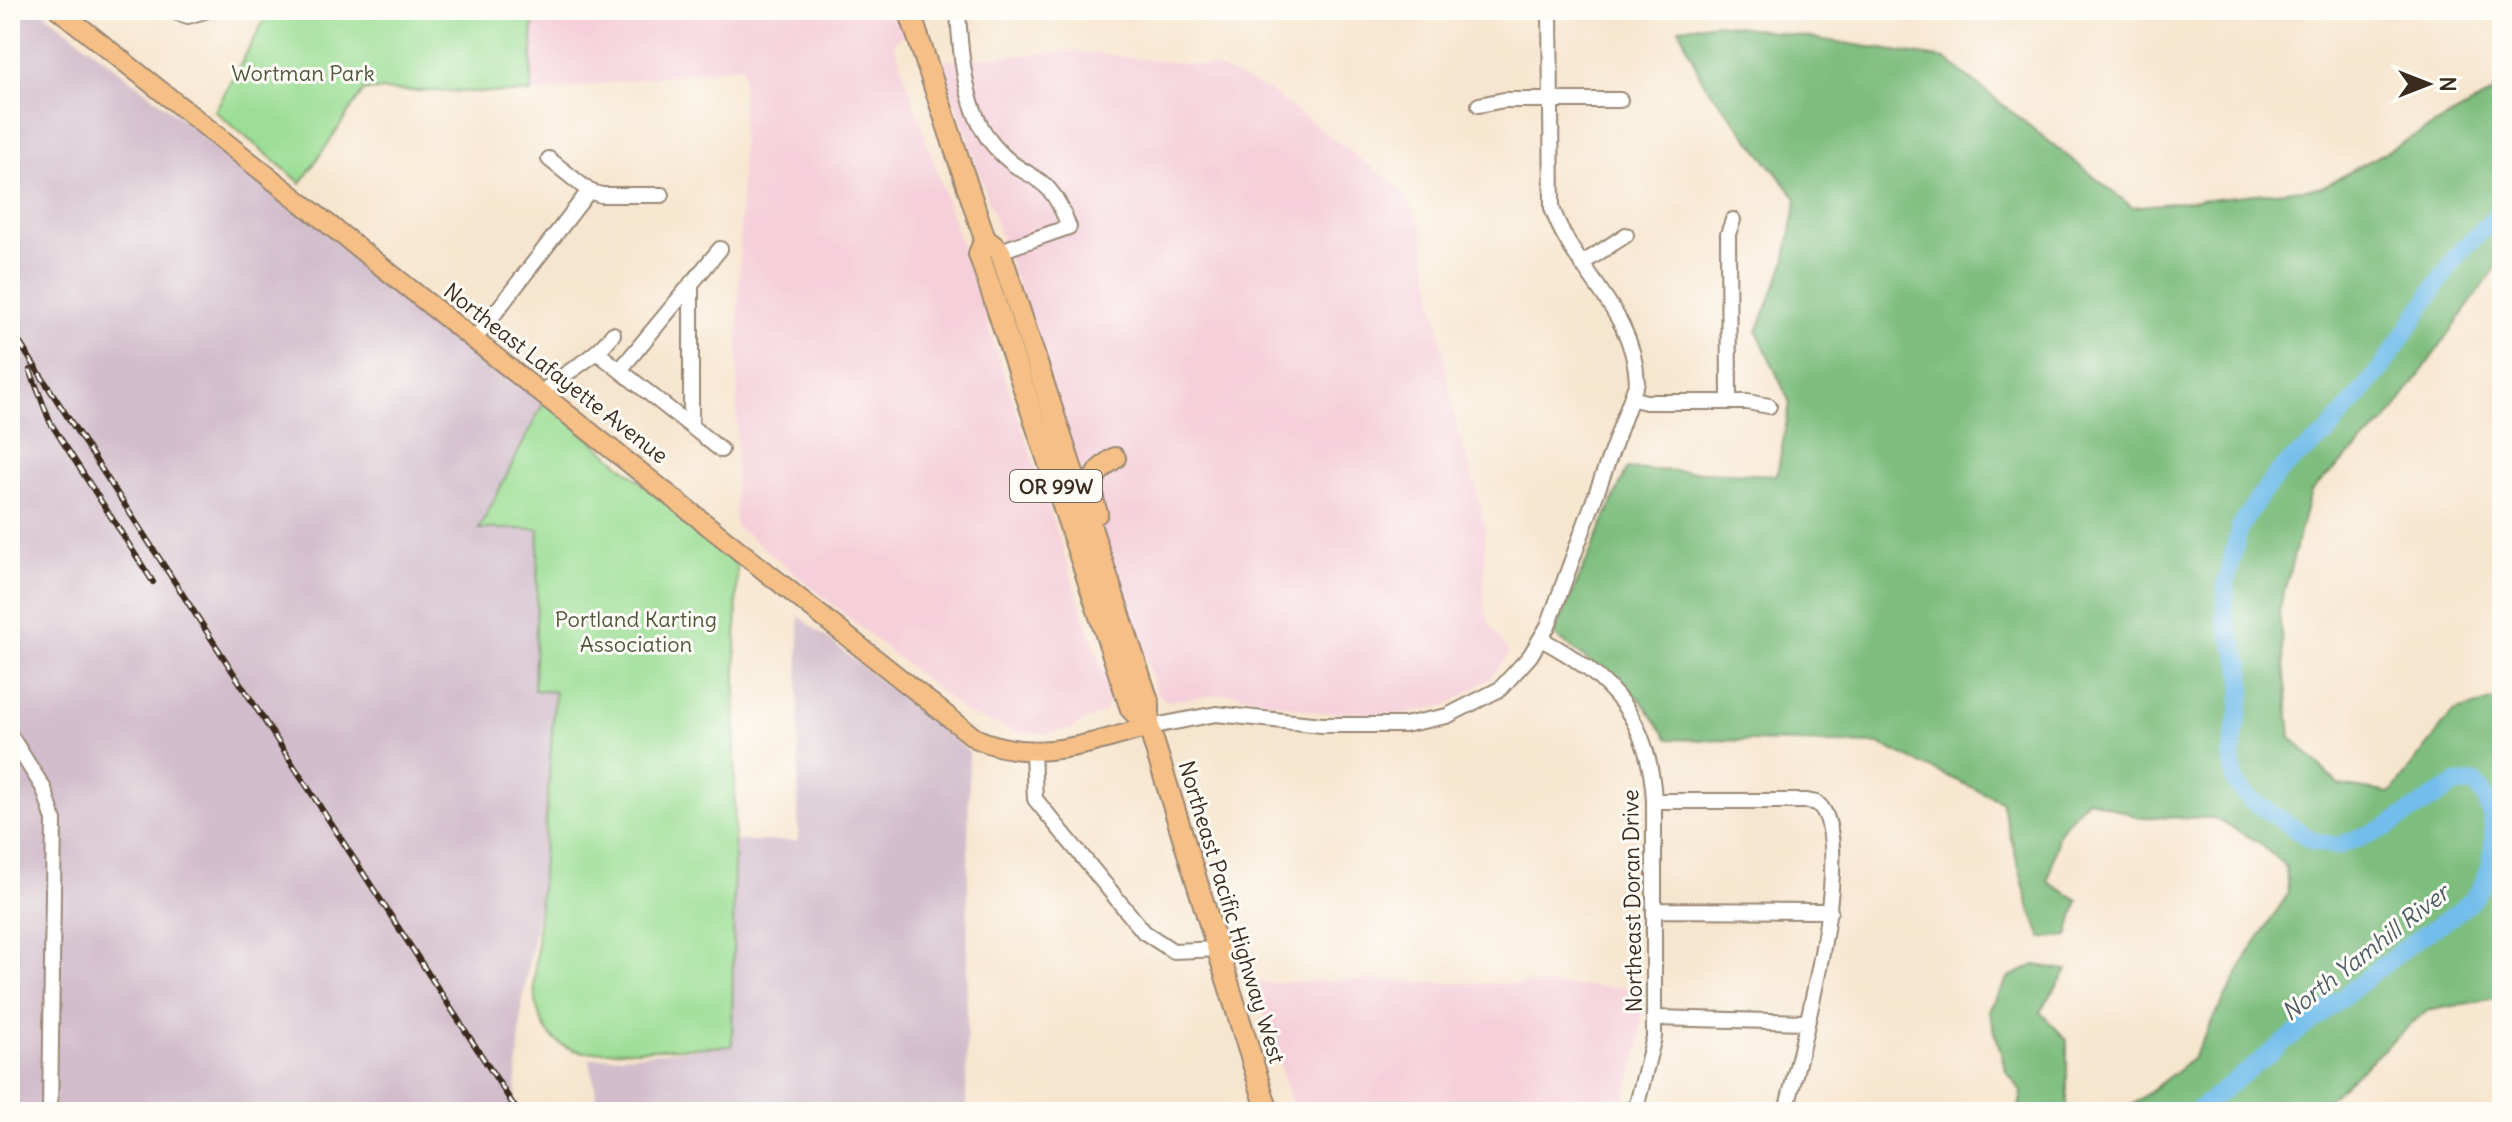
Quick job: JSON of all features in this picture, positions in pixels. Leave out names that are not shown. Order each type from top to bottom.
[{"type":"highway","name":"Northeast Pacific Highway West","points":[[909,10],[1068,455],[1106,580],[1149,704],[1149,727],[1268,1112]]},
{"type":"highway","name":"Northeast Pacific Highway West","points":[[992,245],[979,254],[1131,709],[1149,727]]},
{"type":"highway","points":[[1024,388],[1041,408],[1053,445],[1068,455]]},
{"type":"highway","points":[[1114,602],[1111,557],[1090,486],[1100,468],[1115,458]]},
{"type":"highway","points":[[1050,469],[1062,476],[1093,563],[1106,580]]},
{"type":"main road","name":"Northeast Lafayette Avenue","points":[[59,10],[959,727],[994,747],[1033,752],[1081,746],[1149,727]]},
{"type":"street","points":[[169,10],[188,16],[208,10]]},
{"type":"street","points":[[958,10],[963,56],[984,132],[1007,158],[1049,186],[1069,227],[992,245]]},
{"type":"street","points":[[1149,727],[1216,714],[1322,725],[1411,724],[1467,709],[1514,675],[1541,639],[1634,399],[1636,358],[1630,337],[1562,232],[1552,208],[1550,10]]},
{"type":"street","points":[[1479,105],[1551,100],[1620,100]]},
{"type":"street","points":[[549,159],[589,191],[601,195],[662,195]]},
{"type":"street","points":[[475,339],[589,191]]},
{"type":"street","points":[[1729,402],[1728,234],[1733,220]]},
{"type":"street","points":[[1583,263],[1626,235]]},
{"type":"street","points":[[620,370],[720,249]]},
{"type":"street","points":[[691,283],[691,426]]},
{"type":"street","points":[[542,392],[570,368],[598,353],[613,334]]},
{"type":"street","points":[[598,353],[721,450]]},
{"type":"street","points":[[1634,399],[1769,406]]},
{"type":"street","name":"Northeast Doran Drive","points":[[1541,639],[1580,661],[1607,682],[1630,712],[1644,741],[1654,801],[1655,1018],[1652,1055],[1635,1112]]},
{"type":"street","points":[[10,735],[44,789],[54,820],[50,1112]]},
{"type":"street","points":[[1033,752],[1035,799],[1144,932],[1173,951],[1220,949]]},
{"type":"street","points":[[1654,801],[1807,801],[1823,808],[1831,831],[1830,911],[1786,1112]]},
{"type":"street","points":[[1655,910],[1830,911]]},
{"type":"street","points":[[1655,1018],[1806,1022]]},
{"type":"shaded area","points":[[10,10],[41,10],[545,400],[480,529],[539,529],[534,690],[555,692],[540,899],[523,997],[514,1112],[10,1112]]},
{"type":"shaded area","points":[[533,10],[931,10],[894,43],[1111,695],[1105,712],[1071,729],[1045,734],[1020,733],[967,714],[735,525],[743,66],[531,93]]},
{"type":"shaded area","points":[[1074,51],[1216,67],[1271,92],[1401,189],[1420,222],[1457,429],[1475,483],[1485,529],[1484,605],[1490,625],[1509,653],[1491,678],[1447,705],[1402,714],[1319,712],[1231,693],[1167,701],[1156,691],[941,61]]},
{"type":"shaded area","points":[[799,616],[969,752],[966,1112],[600,1112],[589,1059],[732,1046],[734,841],[798,841]]},
{"type":"shaded area","points":[[1365,980],[1643,988],[1640,1046],[1621,1112],[1294,1112],[1255,983]]},
{"type":"green space","name":"Wortman Park","points":[[270,10],[533,10],[531,93],[364,90],[301,183],[215,111]]},
{"type":"green space","points":[[1717,23],[1945,59],[2132,207],[2322,187],[2493,93],[2502,78],[2502,258],[2388,419],[2311,491],[2279,611],[2291,737],[2339,785],[2391,793],[2453,712],[2502,698],[2502,997],[2426,1011],[2314,1112],[2123,1112],[2193,1058],[2249,953],[2288,894],[2286,867],[2257,841],[2214,818],[2138,817],[2087,799],[2059,832],[2048,882],[2078,900],[2068,936],[2042,938],[2030,909],[2001,801],[1879,744],[1668,739],[1640,699],[1554,635],[1627,469],[1777,475],[1790,403],[1757,331],[1785,263],[1797,199],[1702,80],[1679,28]]},
{"type":"green space","name":"Portland Karting Association","points":[[545,400],[737,565],[732,1046],[585,1052],[561,1044],[541,1021],[534,985],[555,692],[534,690],[539,529],[479,529]]},
{"type":"green space","points":[[2035,965],[2067,970],[2040,1012],[2067,1040],[2067,1112],[2018,1112],[2022,1092],[2006,1071],[1989,1010],[2009,977]]},
{"type":"waterway","name":"North Yamhill River","points":[[2195,1112],[2412,943],[2460,911],[2476,895],[2487,873],[2493,846],[2492,819],[2483,794],[2475,783],[2456,784],[2383,829],[2337,846],[2313,841],[2251,800],[2235,783],[2231,757],[2243,690],[2242,669],[2225,618],[2226,583],[2240,527],[2262,493],[2283,468],[2326,434],[2381,369],[2457,255],[2502,210]]},
{"type":"railway","points":[[10,328],[518,1112]]},
{"type":"railway","points":[[30,370],[50,422],[153,582]]}]
